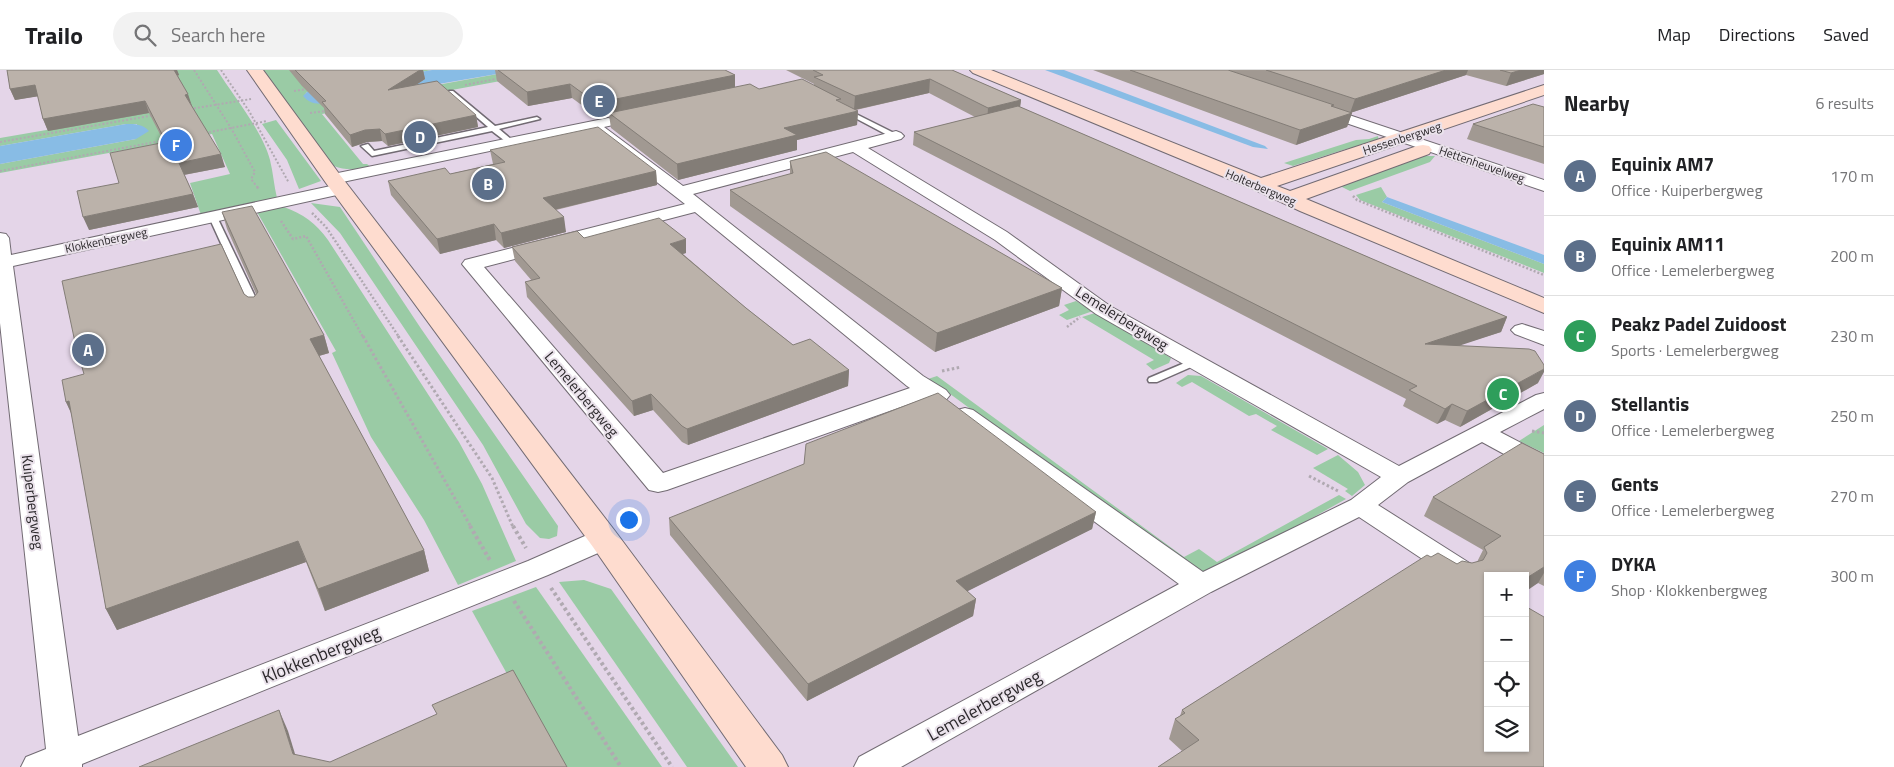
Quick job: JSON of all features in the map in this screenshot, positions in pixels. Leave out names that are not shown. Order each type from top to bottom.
[{"type":"main road","points":[[255,70],[337,184],[604,539],[768,767]]},
{"type":"main road","name":"Holterbergweg","points":[[978,70],[1260,185],[1300,195],[1544,286]]},
{"type":"main road","name":"Holterbergweg","points":[[1012,70],[1279,179],[1300,195],[1307,207],[1544,306]]},
{"type":"main road","name":"Hessenbergweg","points":[[1260,185],[1544,90]]},
{"type":"main road","name":"Hessenbergweg","points":[[1300,195],[1431,146],[1444,137],[1544,102]]},
{"type":"street","name":"Hettenheuvelweg","points":[[1304,104],[1544,186]]},
{"type":"street","points":[[337,184],[430,159],[620,119]]},
{"type":"street","points":[[592,125],[698,206],[915,381],[929,389],[1201,585]]},
{"type":"street","points":[[680,192],[896,136]]},
{"type":"street","name":"Lemelerbergweg","points":[[854,146],[1001,236],[1103,310],[1399,476]]},
{"type":"street","name":"Klokkenbergweg","points":[[1,255],[213,217],[297,198],[337,184]]},
{"type":"street","name":"Lemelerbergweg","points":[[698,206],[472,264],[658,484],[929,389]]},
{"type":"street","name":"Kuiperbergweg","points":[[1,255],[56,764]]},
{"type":"street","points":[[1522,330],[1544,339]]},
{"type":"street","name":"Lemelerbergweg","points":[[882,765],[1201,585],[1360,506],[1399,476],[1544,400]]},
{"type":"street","points":[[1482,434],[1544,465]]},
{"type":"street","points":[[1360,506],[1461,571]]},
{"type":"street","name":"Klokkenbergweg","points":[[56,764],[538,568],[604,539]]},
{"type":"lane","points":[[451,92],[509,142]]},
{"type":"lane","points":[[833,104],[896,136]]},
{"type":"lane","points":[[365,146],[372,154],[537,119]]},
{"type":"lane","points":[[416,145],[430,159]]},
{"type":"lane","points":[[213,217],[257,310]]},
{"type":"lane","points":[[1153,380],[1194,362]]},
{"type":"path","points":[[194,70],[217,105],[255,172],[252,178],[293,239],[306,236],[502,582],[621,767]]},
{"type":"path","points":[[222,70],[242,100],[297,198],[326,227],[492,478],[508,518],[538,568],[672,767]]},
{"type":"path","points":[[189,110],[310,88]]},
{"type":"path","points":[[0,142],[160,114]]},
{"type":"path","points":[[1350,193],[1357,200],[1544,275]]},
{"type":"path","points":[[1309,476],[1350,496],[1360,506]]},
{"type":"shaded area","points":[[0,70],[1544,70],[1544,767],[0,767]]},
{"type":"green space","points":[[162,70],[217,70],[261,138],[270,160],[277,198],[201,215],[190,183],[230,174],[212,134],[0,173],[0,164],[136,139],[137,124],[126,124],[0,146],[0,138],[151,112]]},
{"type":"green space","points":[[262,70],[432,70],[307,92],[304,96],[365,98],[520,70],[560,70],[322,114],[363,164],[371,167],[343,169],[334,166]]},
{"type":"green space","points":[[276,120],[321,181],[299,189],[287,160],[262,124]]},
{"type":"green space","points":[[1378,136],[1379,142],[1369,146],[1346,149],[1293,166],[1284,163],[1356,140]]},
{"type":"green space","points":[[1417,156],[1435,156],[1430,162],[1350,191],[1340,186]]},
{"type":"green space","points":[[1381,187],[1387,197],[1382,202],[1544,264],[1544,273],[1360,200],[1356,195]]},
{"type":"green space","points":[[311,203],[340,207],[422,330],[558,526],[557,536],[549,539],[540,538],[526,524],[483,445],[340,233]]},
{"type":"green space","points":[[284,207],[309,220],[328,240],[459,442],[482,484],[516,561],[458,585],[424,520],[371,437],[332,353],[336,351],[257,212]]},
{"type":"green space","points":[[1076,301],[1093,311],[1067,320],[1059,315],[1069,310],[1064,305]]},
{"type":"green space","points":[[1095,313],[1171,358],[1169,363],[1153,370],[1146,364],[1154,360],[1082,317]]},
{"type":"green space","points":[[1188,375],[1201,376],[1328,449],[1317,455],[1271,430],[1277,426],[1256,414],[1249,416],[1192,382],[1182,387],[1176,383]]},
{"type":"green space","points":[[937,376],[1184,557],[1199,549],[1217,562],[1339,495],[1346,499],[1242,557],[1205,574],[1191,571],[942,388],[925,380]]},
{"type":"green space","points":[[1544,425],[1544,453],[1519,441]]},
{"type":"green space","points":[[1338,455],[1358,472],[1365,485],[1352,496],[1345,491],[1348,489],[1313,468]]},
{"type":"green space","points":[[584,580],[611,589],[738,767],[687,767],[559,582]]},
{"type":"green space","points":[[536,587],[662,767],[559,767],[472,611]]},
{"type":"water","points":[[432,70],[520,70],[321,104],[309,101],[303,96],[307,92]]},
{"type":"water","points":[[1045,70],[1064,70],[1265,146],[1268,149],[1253,147]]},
{"type":"water","points":[[126,124],[136,124],[149,131],[136,139],[0,164],[0,146]]},
{"type":"water","points":[[1387,197],[1544,255],[1544,264],[1382,202]]},
{"type":"building","points":[[7,70],[174,70],[188,94],[185,95],[221,154],[179,163],[193,194],[83,217],[77,191],[119,183],[110,153],[166,142],[145,101],[43,119],[35,85],[10,89]]},
{"type":"building","points":[[295,70],[420,70],[388,90],[437,81],[476,115],[385,134],[380,129],[365,130],[350,135],[322,102],[326,101]]},
{"type":"building","points":[[498,70],[725,70],[735,75],[596,103],[570,84],[527,92]]},
{"type":"building","points":[[813,70],[952,70],[1021,100],[988,108],[930,79],[855,96],[814,77],[823,75]]},
{"type":"building","points":[[1130,70],[1228,70],[1334,105],[1331,106],[1352,113],[1300,130]]},
{"type":"building","points":[[1266,70],[1446,70],[1355,99]]},
{"type":"building","points":[[1500,70],[1521,70],[1511,73]]},
{"type":"building","points":[[802,79],[841,99],[836,100],[858,111],[784,128],[797,135],[677,164],[609,113],[750,84],[759,89]]},
{"type":"building","points":[[1533,104],[1544,107],[1544,147],[1473,124]]},
{"type":"building","points":[[1018,106],[1507,317],[1425,344],[1529,349],[1535,351],[1544,365],[1544,369],[1467,411],[1452,404],[1445,409],[1409,390],[1417,386],[914,132]]},
{"type":"building","points":[[598,127],[656,171],[543,198],[564,217],[501,233],[494,224],[437,239],[388,181],[445,168],[450,174],[505,162],[490,150]]},
{"type":"building","points":[[826,152],[1062,288],[937,333],[730,190],[793,173],[790,161]]},
{"type":"building","points":[[252,206],[324,335],[310,339],[424,550],[318,589],[298,541],[106,609],[69,401],[66,402],[62,380],[84,374],[76,347],[62,281],[221,244],[244,294],[248,297],[254,297],[258,292],[222,212]]},
{"type":"building","points":[[659,218],[686,239],[670,244],[746,308],[793,345],[810,339],[849,370],[687,429],[651,394],[632,401],[525,282],[540,278],[512,247],[577,231],[584,238]]},
{"type":"building","points":[[938,393],[1096,512],[956,581],[976,599],[808,684],[669,518],[804,464],[806,444]]},
{"type":"building","points":[[1522,443],[1544,454],[1544,567],[1529,576],[1529,572],[1484,572],[1484,752],[1529,752],[1529,608],[1544,617],[1544,767],[1158,767],[1199,740],[1175,719],[1185,713],[1182,710],[1427,555],[1431,557],[1438,553],[1457,564],[1462,561],[1472,563],[1483,560],[1487,553],[1484,547],[1501,536],[1433,497]]},
{"type":"building","points":[[513,670],[567,767],[139,767],[279,710],[293,754],[330,762],[437,714],[432,705]]},
{"type":"place","name":"Gents","points":[[599,101]]},
{"type":"place","name":"Stellantis","points":[[420,137]]},
{"type":"place","name":"DYKA","points":[[176,145]]},
{"type":"place","name":"Equinix AM11","points":[[488,184]]},
{"type":"place","name":"Equinix AM7","points":[[88,350]]},
{"type":"place","name":"Peakz Padel Zuidoost","points":[[1503,394]]}]
